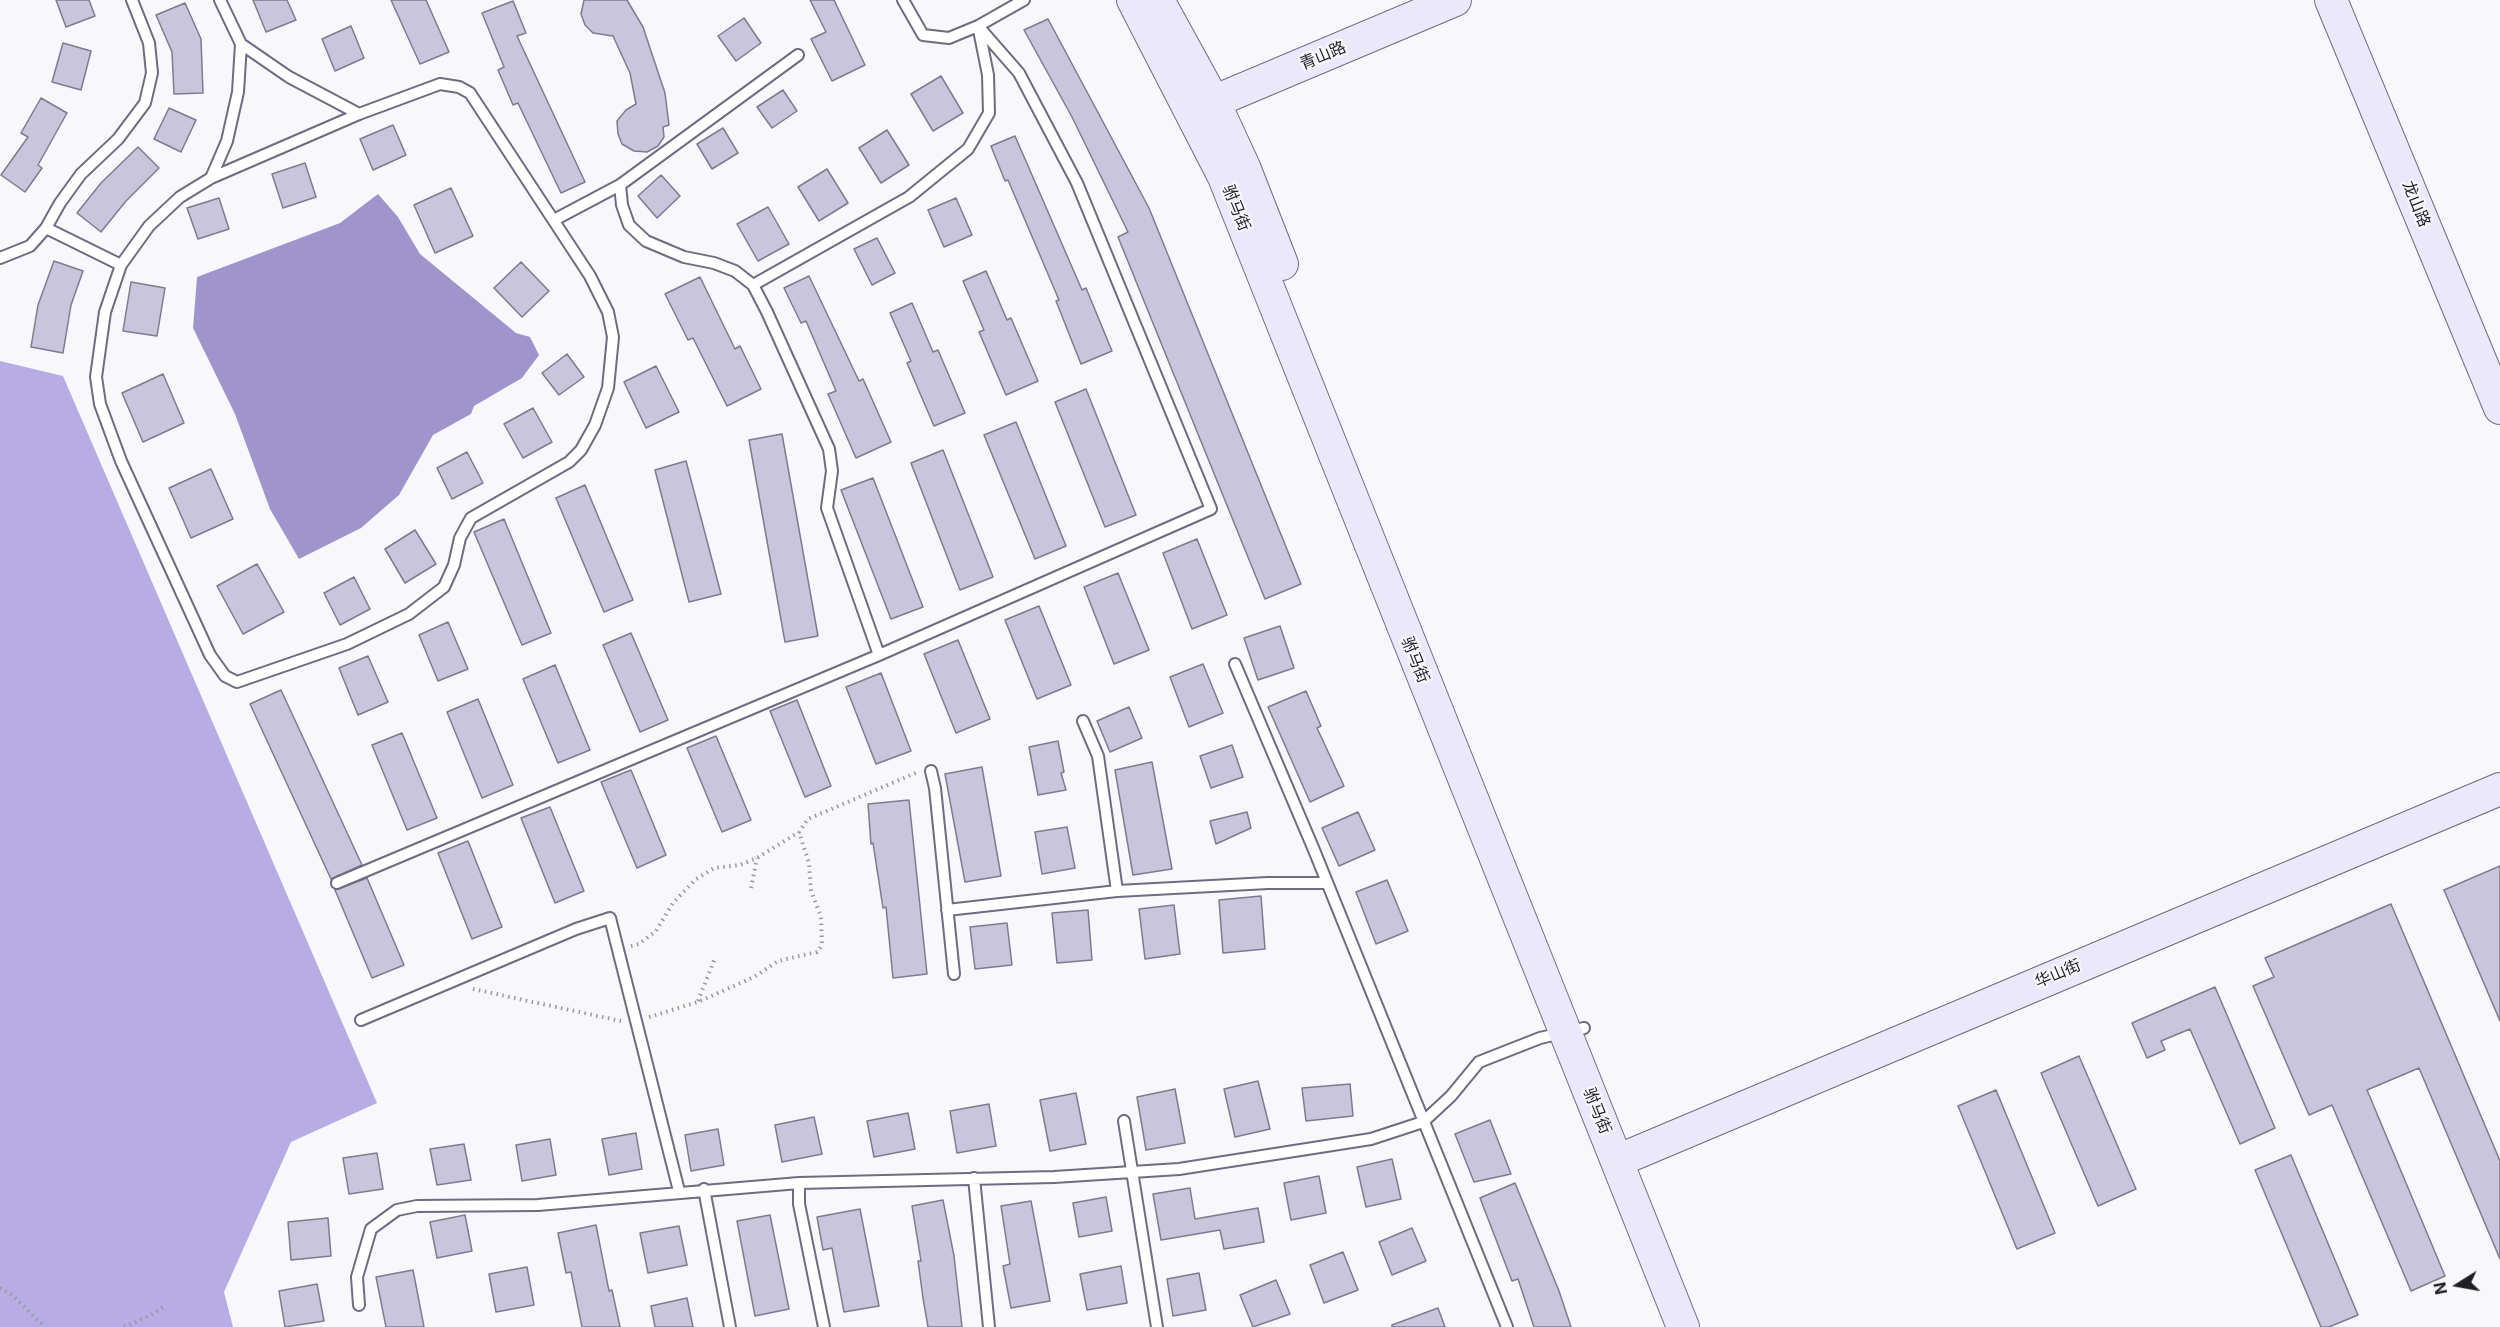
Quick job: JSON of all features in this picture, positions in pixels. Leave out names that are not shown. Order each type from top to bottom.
[{"type":"street","name":"驸马街","points":[[1133,0],[1244,167],[1409,593],[1574,1030],[1630,1168],[1704,1327]]},
{"type":"street","name":"驸马街","points":[[1158,0],[1197,97]]},
{"type":"street","name":"青山路","points":[[1197,97],[1399,0]]},
{"type":"street","name":"青山路","points":[[1197,97],[1455,0]]},
{"type":"street","name":"龙山路","points":[[2331,0],[2500,408]]},
{"type":"street","name":"华山街","points":[[1630,1168],[2500,789]]},
{"type":"street","name":"华山街","points":[[1630,1168],[1917,1054],[2500,810]]},
{"type":"street","name":"驸马街","points":[[1630,1168],[1683,1327]]},
{"type":"lane","points":[[0,258],[30,246],[46,228],[60,203],[81,174],[118,139],[145,103],[152,73],[149,43],[132,0]]},
{"type":"lane","points":[[212,178],[228,141],[238,92],[241,44],[220,0]]},
{"type":"lane","points":[[903,0],[923,35],[949,38],[978,26],[1024,0]]},
{"type":"lane","points":[[753,285],[909,197],[968,148],[989,113],[988,75],[978,26]]},
{"type":"lane","points":[[337,883],[879,655],[1211,509],[1077,183],[1018,73],[978,26]]},
{"type":"lane","points":[[241,44],[289,77],[359,114]]},
{"type":"lane","points":[[554,220],[620,186],[798,55]]},
{"type":"lane","points":[[440,84],[459,87],[470,93],[590,276],[608,312],[613,337],[608,388],[595,425],[581,450],[569,462],[471,518],[460,538],[454,565],[444,587],[409,614],[346,644],[237,682],[225,676],[210,655],[121,461],[100,404],[96,377],[105,312],[121,266],[149,226],[180,197],[212,178],[359,114],[440,84]]},
{"type":"lane","points":[[620,186],[622,205],[629,225],[646,242],[684,257],[714,263],[735,271],[753,285],[829,448],[832,471],[827,507],[879,655]]},
{"type":"lane","points":[[46,228],[121,266]]},
{"type":"lane","points":[[1234,664],[1327,883],[1507,1327]]},
{"type":"lane","points":[[1083,721],[1098,756],[1117,891]]},
{"type":"lane","points":[[931,771],[935,788],[954,974]]},
{"type":"lane","points":[[947,910],[1117,891],[1268,883],[1327,883]]},
{"type":"lane","points":[[362,1020],[576,928],[610,918],[679,1191]]},
{"type":"lane","points":[[359,1305],[357,1277],[371,1229],[397,1210],[417,1206],[538,1205],[799,1182],[974,1178],[1179,1169],[1371,1139],[1423,1122],[1451,1096],[1479,1062],[1506,1049],[1574,1030]]},
{"type":"lane","points":[[1124,1121],[1157,1327]]},
{"type":"lane","points":[[974,1178],[989,1327]]},
{"type":"lane","points":[[799,1182],[799,1204],[824,1327]]},
{"type":"lane","points":[[704,1189],[730,1327]]},
{"type":"path","points":[[618,948],[639,944],[656,931],[673,903],[695,880],[714,868],[740,865],[757,858],[799,832],[808,819],[917,772],[931,771]]},
{"type":"path","points":[[446,984],[530,999],[620,1021],[637,1021],[698,1002],[754,977],[778,961],[817,952],[822,945],[821,917],[811,891],[809,863],[799,832]]},
{"type":"path","points":[[751,888],[757,858]]},
{"type":"path","points":[[698,1002],[715,958]]},
{"type":"path","points":[[0,1288],[12,1295],[45,1327]]},
{"type":"path","points":[[124,1327],[155,1313],[164,1306]]},
{"type":"shaded area","points":[[378,194],[398,217],[420,254],[516,333],[530,337],[539,355],[522,378],[474,406],[471,414],[433,435],[399,495],[361,528],[299,559],[270,509],[235,414],[193,328],[197,277],[340,223]]},
{"type":"shaded area","points":[[0,361],[63,376],[377,1103],[291,1142],[224,1292],[233,1327],[0,1327]]},
{"type":"building","points":[[56,0],[89,0],[95,16],[66,27]]},
{"type":"building","points":[[253,0],[287,0],[296,20],[266,32]]},
{"type":"building","points":[[391,0],[426,0],[449,52],[420,64]]},
{"type":"building","points":[[584,0],[627,0],[643,27],[665,93],[669,125],[663,127],[664,137],[658,146],[647,152],[634,151],[622,144],[617,121],[626,110],[636,104],[630,73],[613,36],[593,33],[585,25],[581,14]]},
{"type":"building","points":[[810,0],[834,0],[865,65],[832,81],[811,39],[826,32]]},
{"type":"building","points":[[513,1],[526,33],[517,36],[585,182],[561,193],[518,103],[513,105],[498,70],[504,67],[482,13]]},
{"type":"building","points":[[185,3],[201,39],[203,93],[174,94],[172,52],[156,15]]},
{"type":"building","points":[[744,18],[761,43],[736,61],[718,36]]},
{"type":"building","points":[[1048,19],[1149,208],[1301,584],[1265,599],[1118,237],[1128,232],[1072,117],[1024,30]]},
{"type":"building","points":[[351,26],[364,58],[335,71],[322,39]]},
{"type":"building","points":[[63,43],[91,51],[81,90],[52,82]]},
{"type":"building","points":[[941,76],[963,113],[933,131],[911,94]]},
{"type":"building","points":[[783,90],[797,111],[772,128],[757,107]]},
{"type":"building","points":[[41,98],[67,113],[38,165],[42,168],[25,192],[1,175],[28,137],[21,133]]},
{"type":"building","points":[[169,108],[196,120],[181,152],[154,139]]},
{"type":"building","points":[[393,125],[406,155],[373,170],[360,139]]},
{"type":"building","points":[[723,128],[738,153],[712,169],[697,144]]},
{"type":"building","points":[[887,130],[909,165],[881,183],[859,148]]},
{"type":"building","points":[[1015,136],[1082,290],[1086,288],[1112,351],[1081,364],[1056,301],[1059,300],[1008,180],[1005,181],[991,146]]},
{"type":"building","points":[[138,147],[159,168],[126,201],[101,232],[77,213],[101,183]]},
{"type":"building","points":[[305,163],[316,197],[283,208],[272,174]]},
{"type":"building","points":[[827,169],[848,203],[819,221],[798,187]]},
{"type":"building","points":[[661,175],[680,196],[657,218],[638,196]]},
{"type":"building","points":[[451,188],[473,236],[435,253],[414,205]]},
{"type":"building","points":[[219,198],[229,229],[198,239],[187,208]]},
{"type":"building","points":[[956,198],[972,235],[944,247],[928,210]]},
{"type":"building","points":[[768,207],[789,244],[758,261],[737,224]]},
{"type":"building","points":[[877,238],[895,273],[872,285],[854,249]]},
{"type":"building","points":[[54,261],[83,271],[71,305],[63,353],[31,347],[38,305]]},
{"type":"building","points":[[521,262],[549,291],[522,317],[494,288]]},
{"type":"building","points":[[986,271],[1007,320],[1011,318],[1038,381],[1006,395],[979,332],[984,330],[963,281]]},
{"type":"building","points":[[809,276],[859,381],[863,379],[891,442],[856,458],[828,394],[836,391],[806,321],[801,323],[784,288]]},
{"type":"building","points":[[700,277],[735,349],[740,346],[761,389],[727,406],[693,338],[688,340],[665,294]]},
{"type":"building","points":[[131,282],[165,288],[157,336],[123,331]]},
{"type":"building","points":[[912,303],[933,352],[938,350],[965,413],[934,426],[907,363],[911,361],[890,313]]},
{"type":"building","points":[[567,354],[584,377],[559,395],[542,373]]},
{"type":"building","points":[[656,366],[679,412],[646,428],[624,382]]},
{"type":"building","points":[[163,374],[184,423],[143,442],[122,393]]},
{"type":"building","points":[[1086,389],[1136,515],[1105,527],[1055,402]]},
{"type":"building","points":[[533,408],[552,442],[523,458],[504,424]]},
{"type":"building","points":[[1016,422],[1066,546],[1035,559],[984,435]]},
{"type":"building","points":[[782,434],[818,636],[785,642],[749,440]]},
{"type":"building","points":[[943,450],[993,577],[960,590],[911,463]]},
{"type":"building","points":[[467,452],[483,483],[452,499],[437,468]]},
{"type":"building","points":[[686,461],[721,594],[689,602],[655,470]]},
{"type":"building","points":[[211,469],[233,519],[191,538],[169,488]]},
{"type":"building","points":[[873,478],[923,607],[891,619],[841,490]]},
{"type":"building","points":[[585,485],[633,600],[604,612],[556,498]]},
{"type":"building","points":[[504,519],[551,633],[522,645],[474,532]]},
{"type":"building","points":[[415,530],[436,564],[405,583],[385,549]]},
{"type":"building","points":[[1197,539],[1227,615],[1192,629],[1163,553]]},
{"type":"building","points":[[257,564],[284,612],[243,634],[217,586]]},
{"type":"building","points":[[1118,573],[1149,650],[1114,664],[1084,587]]},
{"type":"building","points":[[354,577],[370,609],[340,625],[324,593]]},
{"type":"building","points":[[1039,606],[1071,685],[1037,699],[1005,620]]},
{"type":"building","points":[[448,622],[468,669],[438,681],[419,635]]},
{"type":"building","points":[[1280,626],[1294,668],[1258,680],[1244,638]]},
{"type":"building","points":[[631,633],[668,720],[640,732],[603,645]]},
{"type":"building","points":[[958,640],[990,719],[956,733],[924,654]]},
{"type":"building","points":[[368,656],[388,702],[358,715],[339,668]]},
{"type":"building","points":[[1203,664],[1223,713],[1189,727],[1170,677]]},
{"type":"building","points":[[555,665],[590,750],[558,763],[523,679]]},
{"type":"building","points":[[881,673],[911,751],[876,764],[846,687]]},
{"type":"building","points":[[281,690],[362,865],[331,879],[250,704]]},
{"type":"building","points":[[1306,691],[1321,726],[1317,728],[1344,786],[1310,802],[1268,707]]},
{"type":"building","points":[[478,699],[513,785],[482,798],[447,712]]},
{"type":"building","points":[[797,700],[831,786],[805,797],[770,711]]},
{"type":"building","points":[[1129,707],[1142,738],[1110,752],[1097,721]]},
{"type":"building","points":[[402,733],[437,818],[407,830],[372,745]]},
{"type":"building","points":[[716,736],[751,820],[722,832],[687,748]]},
{"type":"building","points":[[1058,741],[1064,772],[1061,773],[1066,790],[1038,795],[1029,747]]},
{"type":"building","points":[[1232,745],[1243,777],[1211,788],[1200,756]]},
{"type":"building","points":[[1152,762],[1172,869],[1133,875],[1115,770]]},
{"type":"building","points":[[982,767],[1001,876],[965,882],[945,774]]},
{"type":"building","points":[[631,770],[666,855],[637,868],[601,782]]},
{"type":"building","points":[[909,800],[927,974],[893,978],[886,907],[883,908],[873,843],[871,844],[868,804]]},
{"type":"building","points":[[550,807],[584,891],[555,903],[521,818]]},
{"type":"building","points":[[1247,812],[1251,828],[1216,844],[1210,821]]},
{"type":"building","points":[[1358,812],[1375,850],[1339,866],[1322,828]]},
{"type":"building","points":[[1067,827],[1075,868],[1042,874],[1035,832]]},
{"type":"building","points":[[468,841],[502,927],[472,939],[438,853]]},
{"type":"building","points":[[2500,866],[2500,1021],[2444,890]]},
{"type":"building","points":[[367,878],[404,965],[372,978],[335,890]]},
{"type":"building","points":[[1387,880],[1408,931],[1376,944],[1356,892]]},
{"type":"building","points":[[1261,896],[1265,949],[1223,953],[1219,900]]},
{"type":"building","points":[[2391,904],[2500,1161],[2500,1259],[2419,1068],[2367,1090],[2445,1276],[2411,1291],[2332,1105],[2309,1115],[2253,986],[2274,977],[2265,958]]},
{"type":"building","points":[[1174,905],[1180,954],[1145,959],[1139,909]]},
{"type":"building","points":[[1088,910],[1092,960],[1057,963],[1052,913]]},
{"type":"building","points":[[1007,923],[1012,965],[975,969],[970,927]]},
{"type":"building","points":[[2215,987],[2275,1128],[2240,1144],[2190,1029],[2161,1041],[2165,1050],[2147,1058],[2132,1023]]},
{"type":"building","points":[[2079,1056],[2136,1189],[2098,1206],[2041,1073]]},
{"type":"building","points":[[1258,1081],[1270,1129],[1235,1137],[1224,1089]]},
{"type":"building","points":[[1350,1084],[1353,1116],[1306,1121],[1302,1088]]},
{"type":"building","points":[[1175,1089],[1185,1143],[1146,1150],[1137,1097]]},
{"type":"building","points":[[1996,1090],[2055,1233],[2017,1249],[1958,1106]]},
{"type":"building","points":[[1076,1093],[1086,1144],[1050,1151],[1040,1100]]},
{"type":"building","points":[[989,1104],[996,1146],[957,1153],[950,1111]]},
{"type":"building","points":[[908,1113],[915,1149],[874,1157],[867,1121]]},
{"type":"building","points":[[814,1117],[822,1154],[782,1162],[775,1125]]},
{"type":"building","points":[[1490,1120],[1511,1174],[1474,1182],[1455,1134]]},
{"type":"building","points":[[718,1129],[724,1165],[691,1171],[685,1135]]},
{"type":"building","points":[[636,1133],[642,1169],[609,1175],[602,1139]]},
{"type":"building","points":[[550,1139],[556,1175],[522,1181],[516,1145]]},
{"type":"building","points":[[464,1144],[471,1180],[437,1185],[430,1149]]},
{"type":"building","points":[[377,1153],[383,1189],[349,1194],[343,1158]]},
{"type":"building","points":[[2291,1155],[2358,1315],[2329,1327],[2321,1327],[2255,1170]]},
{"type":"building","points":[[1392,1159],[1401,1199],[1366,1207],[1357,1167]]},
{"type":"building","points":[[1319,1176],[1326,1213],[1291,1220],[1284,1183]]},
{"type":"building","points":[[1515,1183],[1559,1291],[1571,1327],[1534,1327],[1518,1279],[1512,1281],[1480,1198]]},
{"type":"building","points":[[1190,1188],[1195,1219],[1258,1208],[1264,1242],[1224,1249],[1220,1230],[1161,1240],[1153,1194]]},
{"type":"building","points":[[1106,1197],[1112,1231],[1079,1237],[1073,1203]]},
{"type":"building","points":[[943,1200],[954,1256],[962,1327],[928,1327],[923,1298],[918,1261],[921,1261],[912,1206]]},
{"type":"building","points":[[1031,1201],[1050,1301],[1011,1308],[1003,1266],[1010,1264],[1001,1206]]},
{"type":"building","points":[[860,1209],[879,1306],[844,1312],[832,1248],[823,1250],[817,1217]]},
{"type":"building","points":[[465,1215],[472,1251],[437,1258],[430,1222]]},
{"type":"building","points":[[770,1215],[789,1309],[755,1316],[737,1221]]},
{"type":"building","points":[[328,1218],[331,1256],[291,1260],[288,1222]]},
{"type":"building","points":[[596,1225],[609,1291],[612,1290],[620,1327],[582,1327],[571,1272],[566,1273],[558,1233]]},
{"type":"building","points":[[679,1226],[687,1265],[648,1273],[640,1233]]},
{"type":"building","points":[[1412,1228],[1426,1261],[1392,1275],[1379,1242]]},
{"type":"building","points":[[1343,1252],[1358,1290],[1324,1303],[1310,1265]]},
{"type":"building","points":[[1121,1266],[1127,1303],[1087,1310],[1080,1274]]},
{"type":"building","points":[[527,1267],[534,1305],[496,1312],[489,1274]]},
{"type":"building","points":[[413,1270],[424,1327],[386,1327],[376,1277]]},
{"type":"building","points":[[1199,1273],[1206,1310],[1173,1316],[1167,1279]]},
{"type":"building","points":[[1276,1280],[1290,1314],[1253,1327],[1240,1295]]},
{"type":"building","points":[[317,1284],[324,1321],[285,1327],[279,1291]]},
{"type":"building","points":[[687,1298],[693,1327],[655,1327],[651,1306]]},
{"type":"building","points":[[1438,1308],[1445,1327],[1392,1327],[1392,1325]]}]
